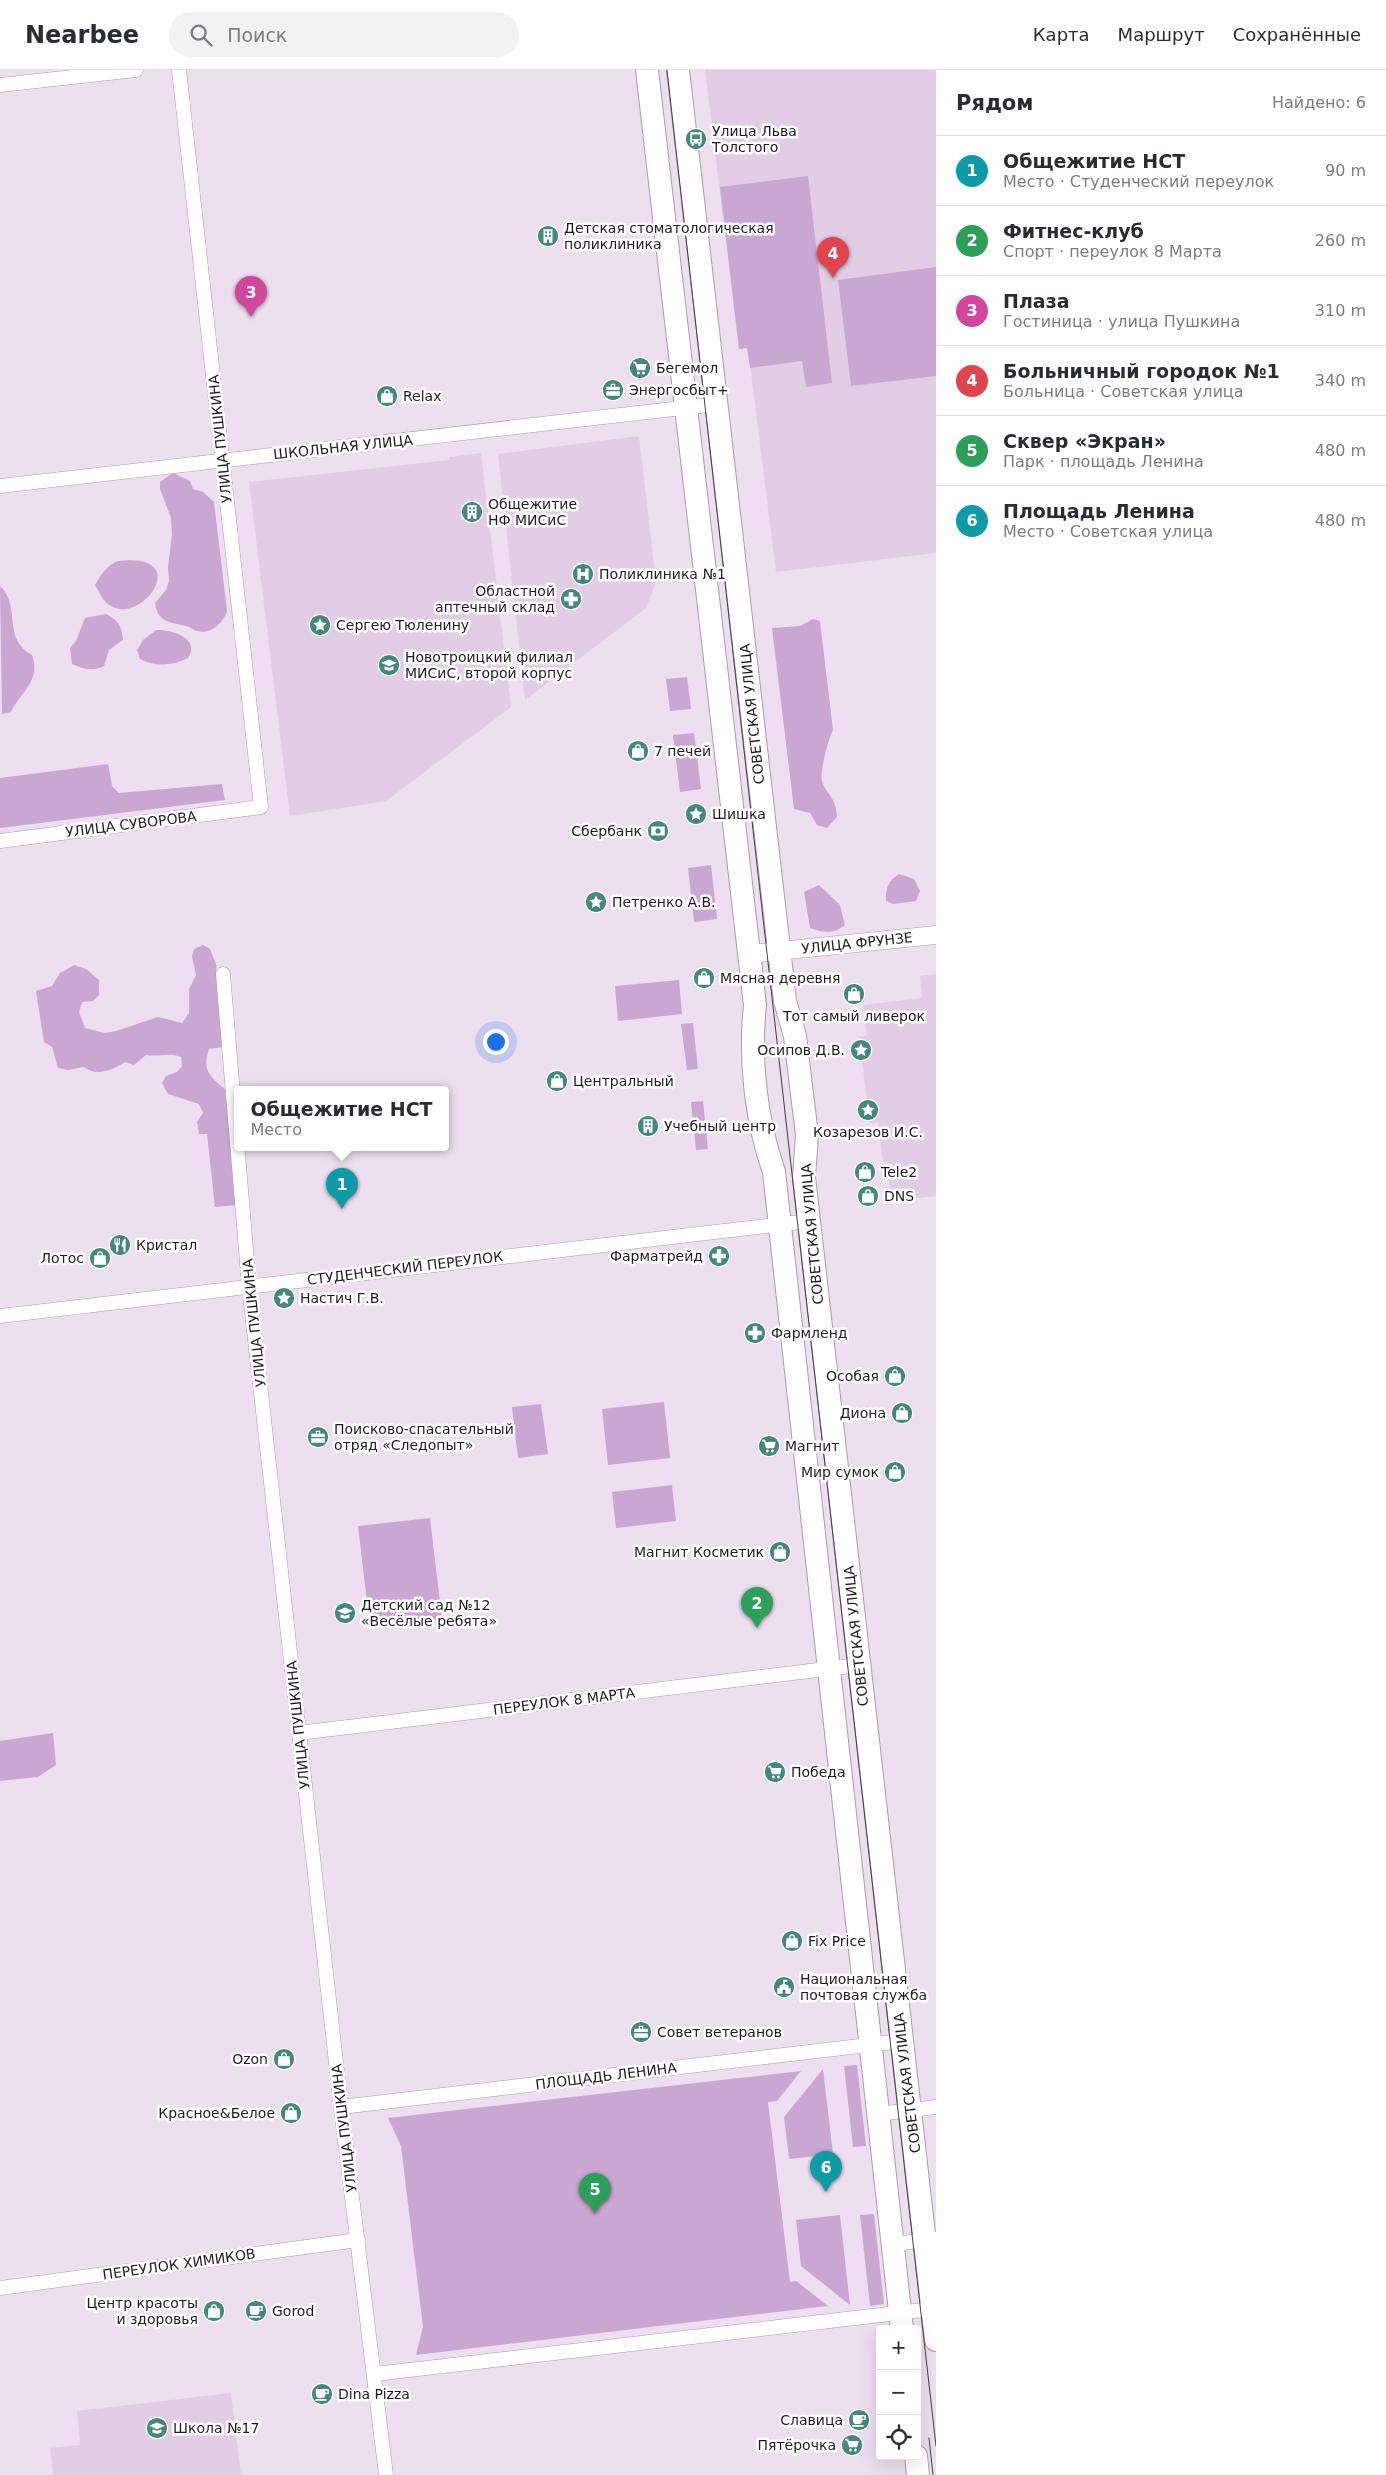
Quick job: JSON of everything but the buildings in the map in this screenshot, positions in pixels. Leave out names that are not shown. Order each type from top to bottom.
[{"type":"main road","points":[[646,70],[750,954],[755,1005],[751,1042],[763,1140],[774,1172],[901,2321]]},
{"type":"main road","name":"СОВЕТСКАЯ УЛИЦА","points":[[678,70],[785,1001],[796,1036],[807,1135],[803,1170],[808,1221],[910,2110],[930,2240],[932,2309],[936,2340]]},
{"type":"main road","points":[[916,2460],[918,2475]]},
{"type":"street","points":[[0,85],[136,70]]},
{"type":"street","name":"УЛИЦА ПУШКИНА","points":[[179,70],[261,807]]},
{"type":"street","name":"ШКОЛЬНАЯ УЛИЦА","points":[[0,486],[717,404]]},
{"type":"street","name":"УЛИЦА СУВОРОВА","points":[[0,840],[261,807]]},
{"type":"street","name":"УЛИЦА ФРУНЗЕ","points":[[750,954],[936,935]]},
{"type":"street","name":"УЛИЦА ПУШКИНА","points":[[223,974],[234,1106]]},
{"type":"street","name":"УЛИЦА ПУШКИНА","points":[[238,1151],[249,1286],[299,1733],[341,2107],[386,2475]]},
{"type":"street","name":"СТУДЕНЧЕСКИЙ ПЕРЕУЛОК","points":[[0,1316],[808,1221]]},
{"type":"street","name":"ПЕРЕУЛОК 8 МАРТА","points":[[299,1733],[859,1665]]},
{"type":"street","name":"ПЛОЩАДЬ ЛЕНИНА","points":[[341,2107],[902,2041]]},
{"type":"street","points":[[878,2114],[936,2107]]},
{"type":"street","name":"ПЕРЕУЛОК ХИМИКОВ","points":[[0,2288],[358,2240]]},
{"type":"street","points":[[893,2244],[930,2240]]},
{"type":"street","points":[[375,2374],[901,2321],[932,2309]]},
{"type":"shaded area","points":[[705,70],[936,70],[936,553],[776,572],[748,348],[739,349]]},
{"type":"shaded area","points":[[808,176],[832,383],[806,387],[802,361],[750,368],[747,348],[739,349],[720,187]]},
{"type":"shaded area","points":[[936,267],[936,376],[851,386],[838,280]]},
{"type":"shaded area","name":"Поликлиника №1","points":[[639,436],[656,582],[646,608],[525,700],[498,454]]},
{"type":"shaded area","name":"Новотроицкий филиал МИСиС, второй корпус","points":[[481,453],[511,707],[386,801],[290,816],[249,482],[449,460],[449,457]]},
{"type":"shaded area","points":[[173,473],[190,481],[193,489],[203,492],[214,502],[227,611],[223,620],[212,630],[202,632],[188,626],[170,622],[162,618],[155,603],[166,590],[169,581],[168,567],[172,534],[171,518],[160,489],[160,482]]},
{"type":"shaded area","points":[[118,561],[141,561],[153,567],[158,576],[155,587],[147,598],[136,606],[124,609],[111,606],[102,597],[95,585],[102,574]]},
{"type":"shaded area","points":[[0,586],[10,603],[17,640],[32,655],[34,664],[34,672],[29,685],[11,712],[2,714]]},
{"type":"shaded area","points":[[106,614],[119,624],[123,640],[109,650],[104,666],[88,669],[72,664],[70,648],[76,641],[85,618]]},
{"type":"shaded area","points":[[813,619],[820,621],[833,730],[825,755],[822,781],[835,804],[837,817],[827,828],[817,825],[810,813],[794,809],[772,628],[800,626]]},
{"type":"shaded area","points":[[156,630],[176,633],[188,640],[191,645],[191,651],[188,658],[176,663],[164,664],[146,662],[140,659],[137,650],[143,640]]},
{"type":"shaded area","points":[[687,677],[691,709],[670,711],[666,679]]},
{"type":"shaded area","points":[[694,733],[701,789],[680,792],[673,735]]},
{"type":"shaded area","points":[[108,764],[112,786],[119,793],[222,784],[225,800],[0,828],[0,778]]},
{"type":"shaded area","points":[[711,865],[717,919],[694,922],[688,868]]},
{"type":"shaded area","points":[[899,874],[914,879],[920,891],[916,901],[893,904],[886,901],[888,886],[892,879]]},
{"type":"shaded area","points":[[819,885],[840,905],[845,925],[837,930],[824,932],[810,928],[804,892]]},
{"type":"shaded area","points":[[203,945],[210,949],[216,964],[223,1047],[209,1049],[206,1062],[208,1072],[225,1089],[237,1205],[215,1207],[207,1134],[199,1134],[197,1122],[203,1113],[199,1104],[168,1094],[162,1083],[166,1076],[177,1072],[182,1066],[181,1057],[146,1055],[134,1065],[125,1062],[110,1070],[99,1072],[94,1072],[84,1067],[68,1070],[58,1068],[52,1047],[44,1042],[36,991],[52,986],[60,973],[74,965],[86,969],[99,980],[99,995],[93,1001],[82,1002],[79,1012],[85,1028],[105,1033],[158,1017],[182,1023],[189,1013],[189,989],[196,975],[192,956],[194,949]]},
{"type":"shaded area","points":[[936,974],[936,1196],[891,1201],[887,1162],[883,1162],[878,1122],[870,1123],[859,1037],[867,1035],[863,1005],[922,998],[920,976]]},
{"type":"shaded area","points":[[679,980],[682,1014],[618,1021],[615,986]]},
{"type":"shaded area","points":[[693,1023],[698,1069],[687,1070],[681,1024]]},
{"type":"shaded area","points":[[703,1101],[708,1149],[696,1150],[691,1102]]},
{"type":"shaded area","points":[[664,1402],[670,1458],[608,1465],[602,1409]]},
{"type":"shaded area","points":[[541,1404],[548,1454],[518,1458],[512,1407]]},
{"type":"shaded area","points":[[672,1485],[676,1521],[616,1528],[612,1492]]},
{"type":"shaded area","points":[[430,1518],[442,1619],[370,1627],[358,1526]]},
{"type":"shaded area","points":[[53,1733],[56,1765],[38,1777],[0,1781],[0,1741]]},
{"type":"shaded area","points":[[857,2065],[866,2146],[853,2147],[844,2066]]},
{"type":"shaded area","points":[[823,2069],[833,2154],[789,2159],[784,2117]]},
{"type":"shaded area","points":[[801,2071],[777,2101],[768,2102],[790,2282],[796,2281],[828,2306],[416,2355],[423,2327],[401,2146],[388,2118]]},
{"type":"shaded area","points":[[874,2214],[884,2304],[870,2306],[860,2215]]},
{"type":"shaded area","points":[[840,2215],[850,2305],[801,2266],[796,2220]]},
{"type":"shaded area","name":"Школа №17","points":[[231,2393],[241,2475],[53,2475],[50,2448],[80,2445],[77,2411]]},
{"type":"tram line","points":[[667,70],[936,2446]]},
{"type":"tram line","points":[[929,2438],[933,2475]]},
{"type":"place","name":"Улица Льва Толстого","points":[[696,139]]},
{"type":"place","name":"Детская стоматологическая поликлиника","points":[[548,236]]},
{"type":"place","name":"Больничный городок №1","points":[[833,278]]},
{"type":"place","name":"Плаза","points":[[251,317]]},
{"type":"place","name":"Бегемол","points":[[640,368]]},
{"type":"place","name":"Энергосбыт+","points":[[613,390]]},
{"type":"place","name":"Relax","points":[[387,396]]},
{"type":"place","name":"Общежитие НФ МИСиС","points":[[472,512]]},
{"type":"place","name":"Поликлиника №1","points":[[583,574]]},
{"type":"place","name":"Областной аптечный склад","points":[[571,599]]},
{"type":"place","name":"Сергею Тюленину","points":[[320,625]]},
{"type":"place","name":"Новотроицкий филиал МИСиС, второй корпус","points":[[389,665]]},
{"type":"place","name":"7 печей","points":[[638,751]]},
{"type":"place","name":"Шишка","points":[[696,814]]},
{"type":"place","name":"Сбербанк","points":[[658,831]]},
{"type":"place","name":"Петренко А.В.","points":[[596,902]]},
{"type":"place","name":"Мясная деревня","points":[[704,978]]},
{"type":"place","name":"Тот самый ливерок","points":[[854,994]]},
{"type":"place","name":"Осипов Д.В.","points":[[861,1050]]},
{"type":"place","name":"Центральный","points":[[557,1081]]},
{"type":"place","name":"Козарезов И.С.","points":[[868,1110]]},
{"type":"place","name":"Учебный центр","points":[[648,1126]]},
{"type":"place","name":"Tele2","points":[[865,1172]]},
{"type":"place","name":"DNS","points":[[868,1196]]},
{"type":"place","name":"Общежитие НСТ","points":[[342,1209]]},
{"type":"place","name":"Кристал","points":[[120,1245]]},
{"type":"place","name":"Фарматрейд","points":[[719,1256]]},
{"type":"place","name":"Лотос","points":[[100,1258]]},
{"type":"place","name":"Настич Г.В.","points":[[284,1298]]},
{"type":"place","name":"Фармленд","points":[[755,1333]]},
{"type":"place","name":"Особая","points":[[895,1376]]},
{"type":"place","name":"Диона","points":[[902,1413]]},
{"type":"place","name":"Поисково-спасательный отряд «Следопыт»","points":[[318,1437]]},
{"type":"place","name":"Магнит","points":[[769,1446]]},
{"type":"place","name":"Мир сумок","points":[[895,1472]]},
{"type":"place","name":"Магнит Косметик","points":[[780,1552]]},
{"type":"place","name":"Детский сад №12 «Весёлые ребята»","points":[[345,1613]]},
{"type":"place","name":"Фитнес-клуб","points":[[757,1628]]},
{"type":"place","name":"Победа","points":[[775,1772]]},
{"type":"place","name":"Fix Price","points":[[792,1941]]},
{"type":"place","name":"Национальная почтовая служба","points":[[784,1987]]},
{"type":"place","name":"Совет ветеранов","points":[[641,2032]]},
{"type":"place","name":"Ozon","points":[[284,2059]]},
{"type":"place","name":"Красное&Белое","points":[[291,2113]]},
{"type":"place","name":"Площадь Ленина","points":[[826,2192]]},
{"type":"place","name":"Сквер «Экран»","points":[[595,2214]]},
{"type":"place","name":"Центр красоты и здоровья","points":[[214,2311]]},
{"type":"place","name":"Gorod","points":[[256,2311]]},
{"type":"place","name":"Dina Pizza","points":[[322,2394]]},
{"type":"place","name":"Славица","points":[[859,2420]]},
{"type":"place","name":"Школа №17","points":[[157,2428]]},
{"type":"place","name":"Пятёрочка","points":[[852,2445]]}]
